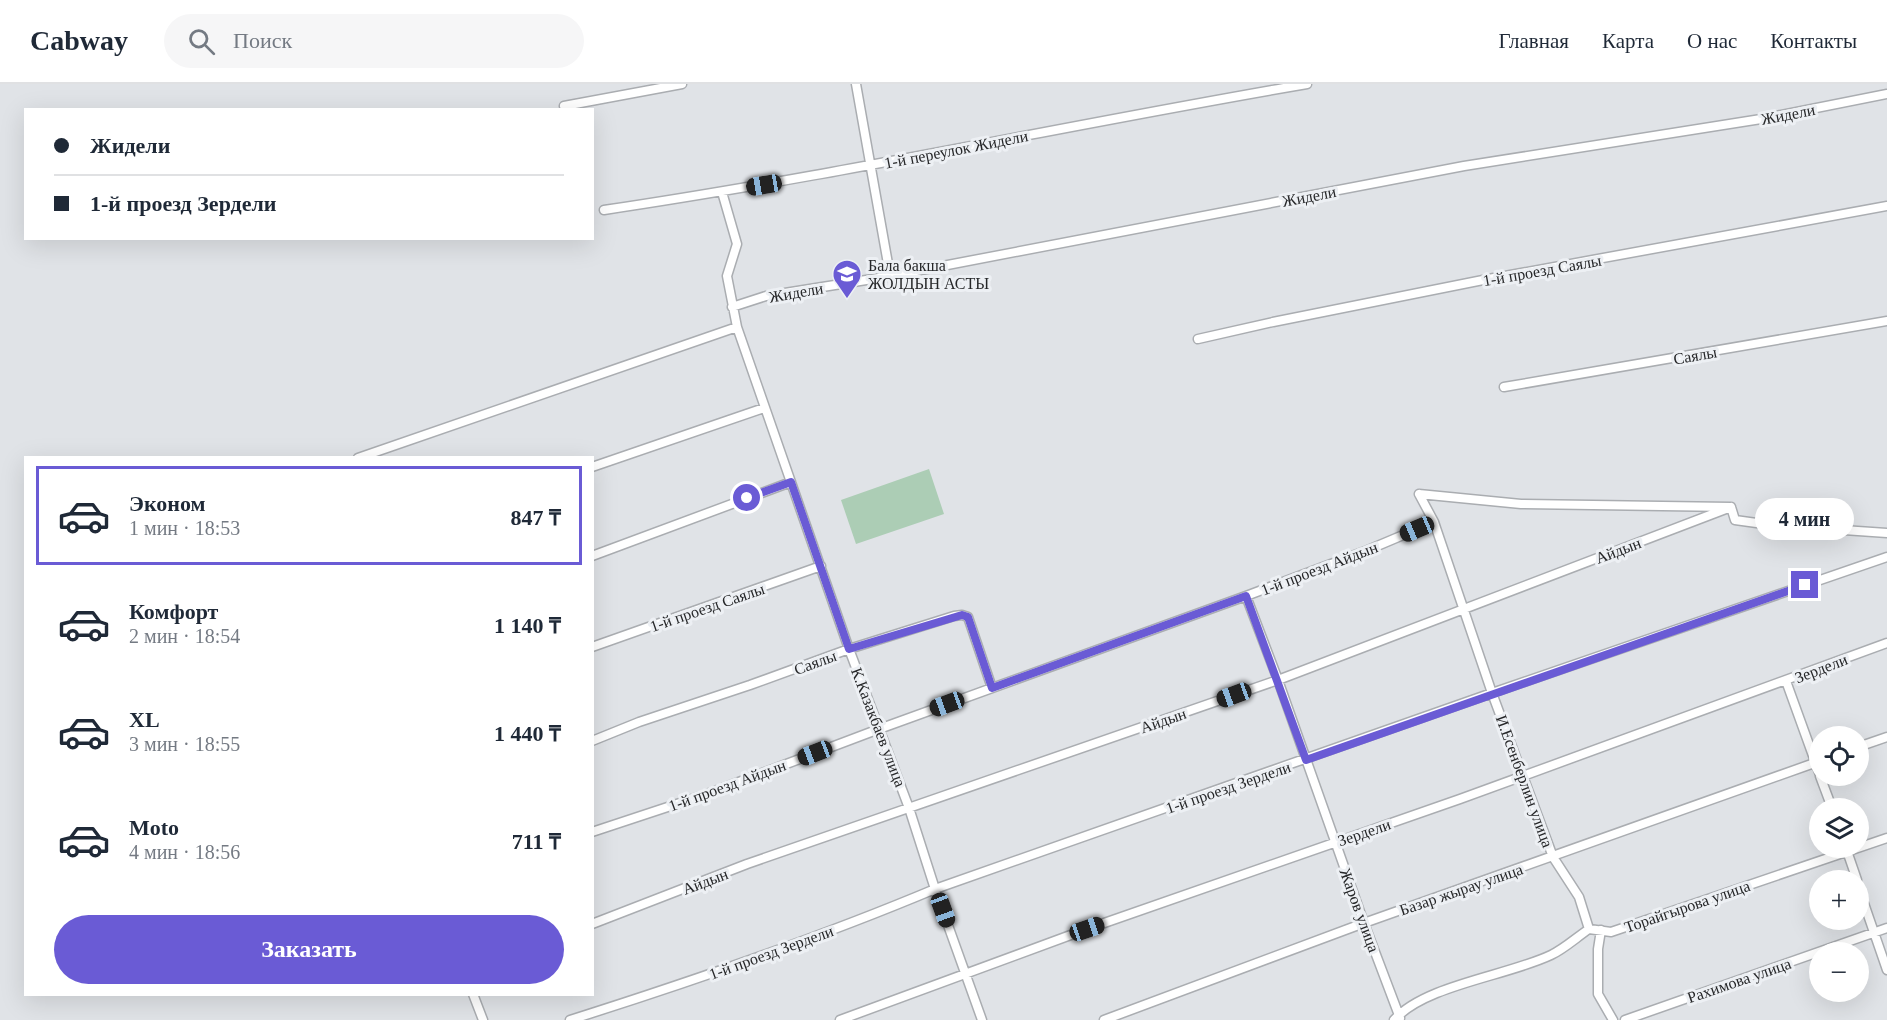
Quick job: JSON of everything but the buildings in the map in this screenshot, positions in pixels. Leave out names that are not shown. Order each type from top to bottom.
[{"type":"street","points":[[564,106],[682,84]]},
{"type":"street","points":[[856,84],[890,275]]},
{"type":"street","name":"1-й переулок Жидели","points":[[604,210],[870,166],[1155,110],[1307,84]]},
{"type":"street","name":"Жидели","points":[[732,307],[766,296],[890,275],[1464,166],[1761,119],[1887,94]]},
{"type":"street","name":"К.Казакбаев улица","points":[[722,192],[737,244],[727,276],[737,327],[849,649],[909,808],[982,1020]]},
{"type":"street","name":"1-й проезд Саялы","points":[[1198,339],[1472,282],[1887,206]]},
{"type":"street","name":"Саялы","points":[[1504,387],[1887,321]]},
{"type":"street","points":[[364,456],[737,327]]},
{"type":"street","points":[[594,466],[764,408]]},
{"type":"street","points":[[594,555],[791,482]]},
{"type":"street","name":"И.Есенберлин улица","points":[[1589,929],[1579,897],[1553,857],[1492,693],[1434,522],[1419,494],[1521,504],[1731,507]]},
{"type":"street","points":[[1731,507],[1736,520],[1771,525],[1887,533]]},
{"type":"street","name":"Айдын","points":[[594,923],[747,864],[1278,680],[1731,507]]},
{"type":"street","name":"1-й проезд Айдын","points":[[594,831],[707,794],[1246,596],[1363,552],[1434,522]]},
{"type":"street","name":"1-й проезд Зердели","points":[[570,1020],[702,978],[935,889],[1887,557]]},
{"type":"street","name":"1-й проезд Саялы","points":[[594,646],[821,566]]},
{"type":"street","name":"Жаров улица","points":[[1246,596],[1398,1018]]},
{"type":"street","name":"Саялы","points":[[594,740],[639,722],[849,649],[962,615],[968,617],[992,688]]},
{"type":"street","name":"Зердели","points":[[840,1020],[965,973],[1460,799],[1887,643]]},
{"type":"street","points":[[1786,681],[1809,741]]},
{"type":"street","points":[[1869,743],[1887,737]]},
{"type":"street","name":"Базар жырау улица","points":[[1104,1020],[1364,923],[1809,765]]},
{"type":"street","name":"Торайгырова улица","points":[[1869,843],[1887,838]]},
{"type":"street","name":"Торайгырова улица","points":[[1589,929],[1611,932],[1824,858]]},
{"type":"street","points":[[1869,918],[1887,970]]},
{"type":"street","name":"Рахимова улица","points":[[1625,1020],[1887,928]]},
{"type":"street","points":[[1398,1018],[1421,999],[1551,955],[1589,929]]},
{"type":"street","points":[[1601,930],[1598,949],[1598,994],[1613,1020]]},
{"type":"street","points":[[474,996],[483,1020]]},
{"type":"green space","points":[[929,469],[944,514],[856,544],[841,500]]},
{"type":"place","name":"Бала бакша ЖОЛДЫН АСТЫ","points":[[847,300]]},
{"type":"route","points":[[747,498],[791,482],[849,649],[962,615],[968,617],[992,688],[1246,596],[1306,760],[1805,585]]}]
